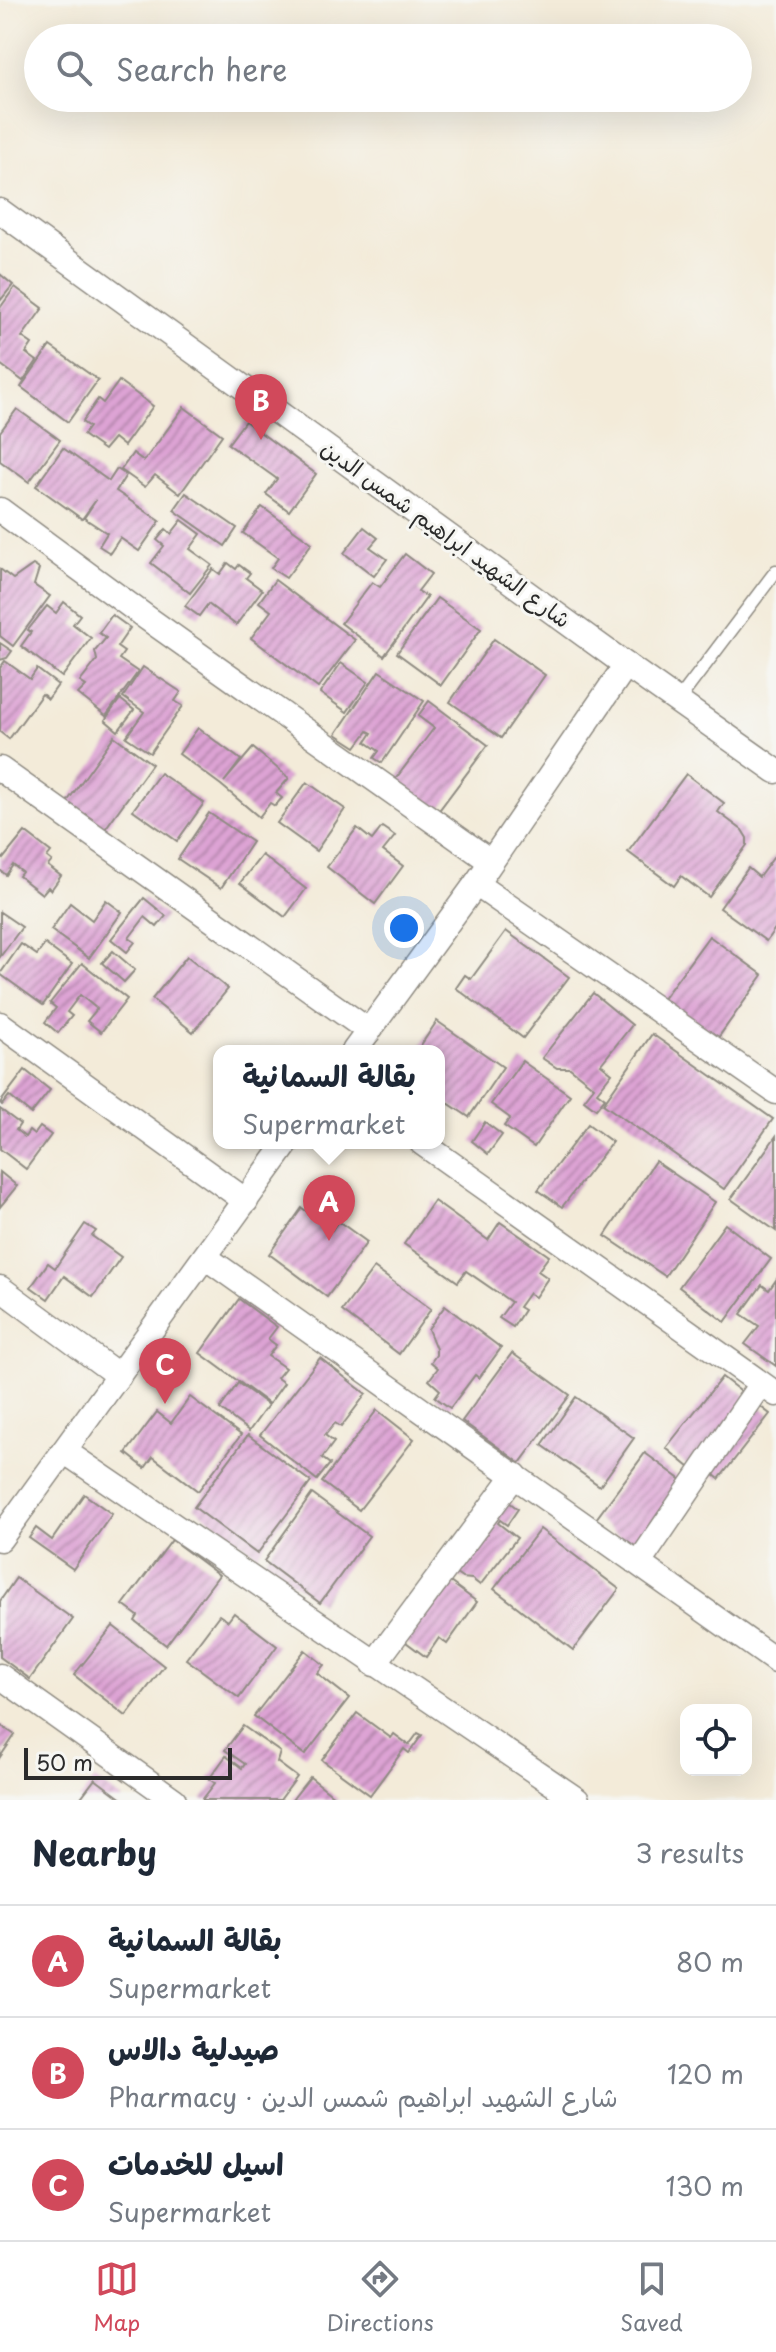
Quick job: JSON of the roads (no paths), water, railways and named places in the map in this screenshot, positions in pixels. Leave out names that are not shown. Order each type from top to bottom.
[{"type":"street","name":"شارع الشهيد ابراهيم شمس الدين","points":[[0,211],[776,771]]},
{"type":"street","points":[[0,510],[490,861]]},
{"type":"street","points":[[0,769],[361,1041],[476,884],[626,665]]},
{"type":"street","points":[[476,884],[776,1092]]},
{"type":"street","points":[[0,1024],[246,1201]]},
{"type":"street","points":[[0,1539],[283,1149]]},
{"type":"street","points":[[430,1149],[768,1389],[639,1563]]},
{"type":"street","points":[[205,1257],[776,1661]]},
{"type":"street","points":[[0,1288],[119,1376]]},
{"type":"street","points":[[64,1451],[577,1800]]},
{"type":"street","points":[[374,1664],[515,1475]]},
{"type":"street","points":[[0,1676],[174,1800]]},
{"type":"lane","points":[[677,702],[776,571]]},
{"type":"place","name":"صيدلية دالاس","points":[[261,440]]},
{"type":"place","name":"بقالة السمانية","points":[[329,1241]]},
{"type":"place","name":"اسيل للخدمات","points":[[165,1404]]}]
